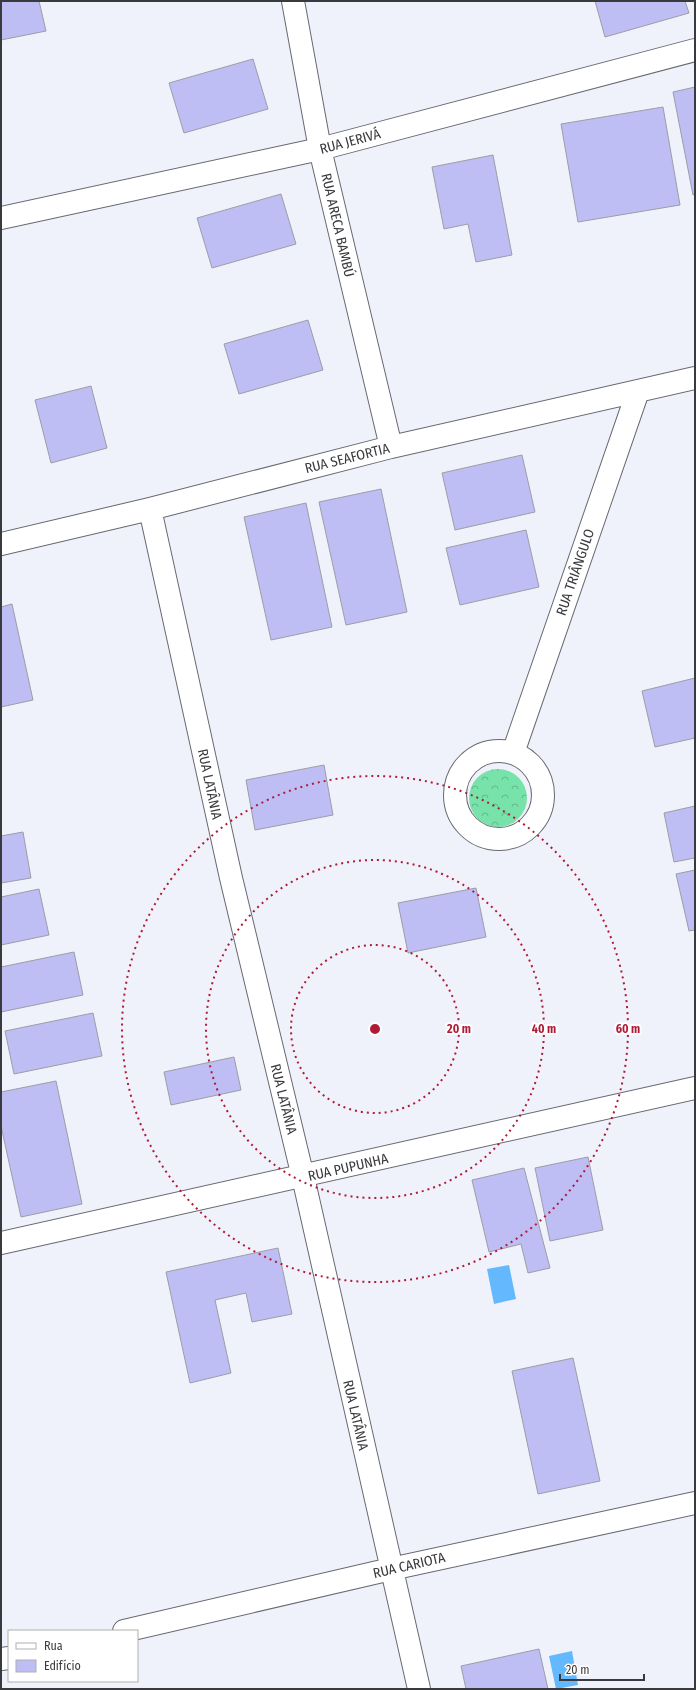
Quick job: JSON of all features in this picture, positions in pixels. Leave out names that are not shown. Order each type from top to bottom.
[{"type":"street","name":"RUA ARECA BAMBÚ","points":[[292,1],[320,149],[391,447]]},
{"type":"street","name":"RUA JERIVÁ","points":[[1,218],[320,149],[695,50]]},
{"type":"street","name":"RUA SEAFORTIA","points":[[1,544],[150,509],[391,447],[695,378]]},
{"type":"street","name":"RUA TRIÂNGULO","points":[[513,752],[638,391]]},
{"type":"street","name":"RUA LATÂNIA","points":[[150,509],[231,878],[303,1177],[418,1689]]},
{"type":"street","points":[[496,750],[513,752],[529,762],[539,775],[544,792],[541,809],[532,824],[519,835],[502,840],[484,838],[469,828],[459,815],[454,798],[456,781],[465,766],[479,755],[496,750]]},
{"type":"street","name":"RUA PUPUNHA","points":[[1,1244],[695,1088]]},
{"type":"street","name":"RUA CARIOTA","points":[[128,1630],[391,1569],[695,1503]]},
{"type":"green space","points":[[498,769],[509,771],[522,782],[525,787],[527,798],[525,809],[514,822],[509,825],[498,827],[487,825],[474,814],[471,809],[469,798],[471,787],[482,774],[487,771]]},
{"type":"water","points":[[509,1265],[516,1299],[494,1304],[487,1269]]},
{"type":"water","points":[[572,1651],[578,1685],[556,1689],[549,1656]]},
{"type":"building","points":[[1,1],[39,1],[46,31],[1,40]]},
{"type":"building","points":[[595,1],[685,1],[689,13],[605,37]]},
{"type":"building","points":[[253,59],[268,109],[184,133],[169,83]]},
{"type":"building","points":[[695,87],[695,194],[693,195],[673,92]]},
{"type":"building","points":[[663,107],[680,205],[578,222],[561,124]]},
{"type":"building","points":[[493,155],[512,255],[476,262],[468,224],[444,229],[432,167]]},
{"type":"building","points":[[281,194],[296,244],[212,268],[197,218]]},
{"type":"building","points":[[308,320],[323,370],[239,394],[224,344]]},
{"type":"building","points":[[91,386],[107,448],[51,463],[35,400]]},
{"type":"building","points":[[522,455],[535,512],[455,530],[442,473]]},
{"type":"building","points":[[381,489],[407,612],[346,625],[319,502]]},
{"type":"building","points":[[306,503],[332,627],[271,640],[244,517]]},
{"type":"building","points":[[526,530],[539,587],[460,605],[446,548]]},
{"type":"building","points":[[12,604],[33,700],[1,707],[1,607]]},
{"type":"building","points":[[695,678],[695,738],[655,747],[642,691]]},
{"type":"building","points":[[324,765],[333,815],[255,830],[246,780]]},
{"type":"building","points":[[695,806],[695,858],[674,862],[664,813]]},
{"type":"building","points":[[23,832],[31,878],[1,883],[1,836]]},
{"type":"building","points":[[695,870],[695,930],[689,931],[676,874]]},
{"type":"building","points":[[476,888],[486,937],[408,953],[398,903]]},
{"type":"building","points":[[39,889],[49,935],[1,945],[1,897]]},
{"type":"building","points":[[74,952],[83,995],[1,1012],[1,967]]},
{"type":"building","points":[[93,1013],[102,1056],[14,1074],[5,1031]]},
{"type":"building","points":[[234,1057],[241,1090],[171,1105],[164,1072]]},
{"type":"building","points":[[56,1081],[82,1204],[21,1217],[1,1126],[1,1092]]},
{"type":"building","points":[[588,1157],[603,1230],[550,1241],[535,1168]]},
{"type":"building","points":[[524,1168],[550,1268],[528,1273],[521,1244],[489,1252],[472,1180]]},
{"type":"building","points":[[278,1248],[292,1314],[252,1322],[246,1293],[215,1300],[231,1373],[190,1383],[166,1272]]},
{"type":"building","points":[[573,1358],[600,1481],[538,1494],[512,1371]]},
{"type":"building","points":[[539,1649],[548,1689],[466,1689],[461,1666]]}]
